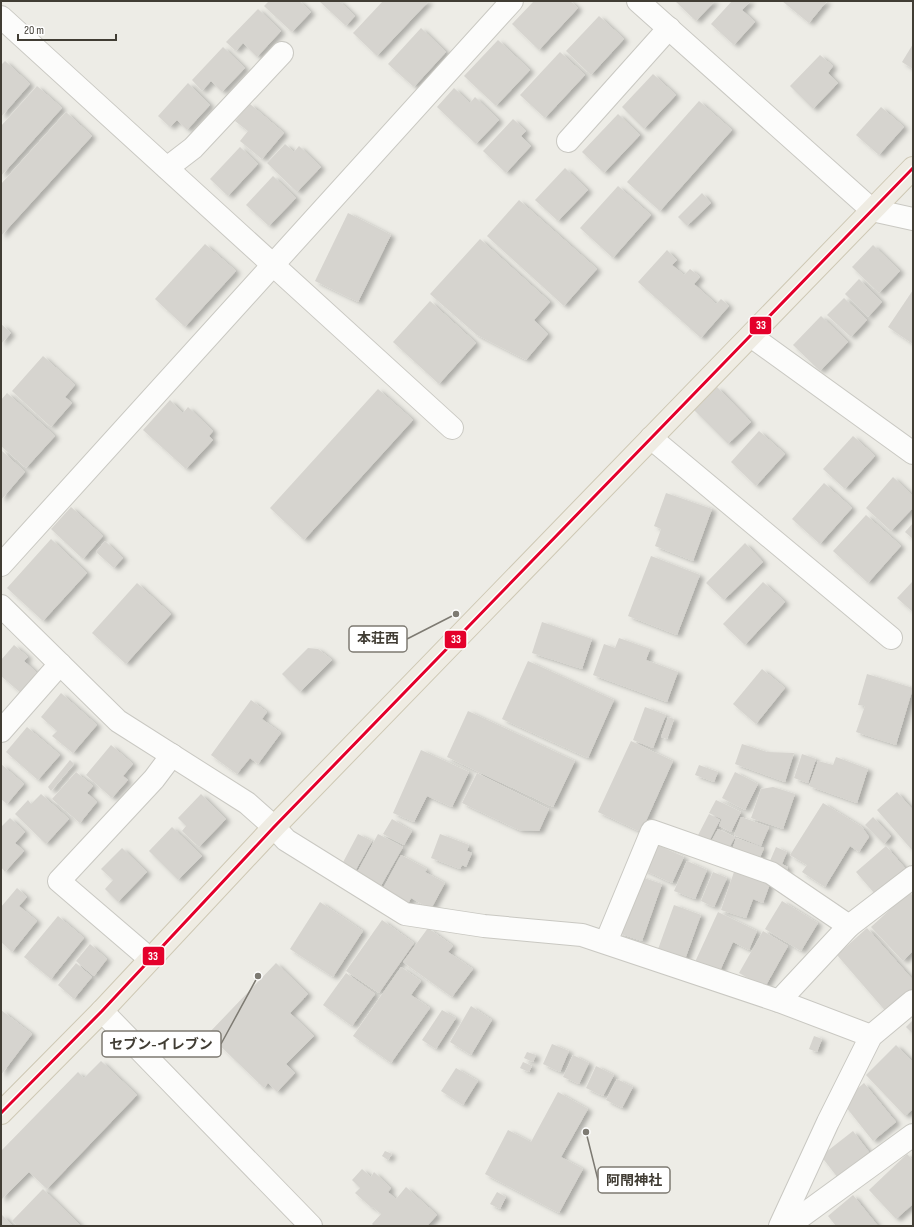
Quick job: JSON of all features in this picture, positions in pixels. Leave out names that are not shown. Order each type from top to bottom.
[{"type":"main road","points":[[4,1104],[102,1011],[274,827],[913,168]]},
{"type":"street","points":[[1,565],[512,1]]},
{"type":"street","points":[[638,1],[872,210],[913,219]]},
{"type":"street","points":[[1,17],[452,428]]},
{"type":"street","points":[[568,141],[669,28]]},
{"type":"street","points":[[167,168],[193,148],[282,53]]},
{"type":"street","points":[[751,336],[913,453]]},
{"type":"street","points":[[652,438],[891,638]]},
{"type":"street","points":[[1,606],[118,721],[247,803],[286,840],[405,914],[484,926],[582,935],[779,1001],[871,1036]]},
{"type":"street","points":[[1,731],[60,664]]},
{"type":"street","points":[[150,959],[59,881],[154,779],[172,755]]},
{"type":"street","points":[[606,942],[652,831],[771,873],[849,926]]},
{"type":"street","points":[[779,1001],[849,926],[913,877]]},
{"type":"street","points":[[780,1226],[828,1122],[871,1036],[913,1001]]},
{"type":"street","points":[[102,1011],[311,1226]]},
{"type":"street","points":[[788,1226],[913,1135]]},
{"type":"building","points":[[269,1],[299,1],[311,12],[292,32],[264,6]]},
{"type":"building","points":[[319,1],[339,1],[355,16],[346,26]]},
{"type":"building","points":[[383,1],[429,1],[377,56],[353,33]]},
{"type":"building","points":[[534,1],[570,1],[578,8],[539,50],[512,24]]},
{"type":"building","points":[[675,1],[715,1],[696,21]]},
{"type":"building","points":[[732,1],[751,1],[742,10],[755,22],[734,45],[711,24]]},
{"type":"building","points":[[782,1],[827,1],[809,23]]},
{"type":"building","points":[[258,9],[281,31],[257,57],[243,43],[236,51],[226,42]]},
{"type":"building","points":[[599,16],[624,39],[591,75],[566,51]]},
{"type":"building","points":[[421,28],[446,52],[414,87],[388,64]]},
{"type":"building","points":[[498,40],[530,70],[496,106],[464,76]]},
{"type":"building","points":[[913,44],[913,69],[902,62]]},
{"type":"building","points":[[223,47],[245,68],[222,92],[211,81],[202,91],[192,80]]},
{"type":"building","points":[[560,52],[585,75],[545,118],[520,95]]},
{"type":"building","points":[[820,55],[833,66],[828,73],[838,83],[813,109],[790,86]]},
{"type":"building","points":[[5,61],[30,84],[1,117],[1,65]]},
{"type":"building","points":[[653,74],[676,95],[644,129],[622,107]]},
{"type":"building","points":[[188,83],[210,105],[187,130],[177,120],[170,127],[158,116]]},
{"type":"building","points":[[37,86],[62,108],[1,176],[1,126]]},
{"type":"building","points":[[454,88],[470,103],[475,97],[499,120],[476,144],[437,107]]},
{"type":"building","points":[[699,101],[732,130],[660,211],[627,182]]},
{"type":"building","points":[[250,104],[284,133],[262,159],[240,141],[248,131],[235,121]]},
{"type":"building","points":[[881,107],[904,127],[879,155],[856,135]]},
{"type":"building","points":[[66,112],[92,136],[1,236],[1,184]]},
{"type":"building","points":[[618,114],[640,135],[604,173],[582,152]]},
{"type":"building","points":[[513,119],[526,131],[521,136],[531,146],[506,173],[483,151]]},
{"type":"building","points":[[285,144],[294,152],[299,146],[321,167],[297,192],[267,163]]},
{"type":"building","points":[[240,147],[258,164],[228,196],[210,179]]},
{"type":"building","points":[[565,168],[588,190],[558,221],[535,200]]},
{"type":"building","points":[[273,176],[296,198],[269,226],[246,205]]},
{"type":"building","points":[[618,186],[651,215],[613,258],[580,228]]},
{"type":"building","points":[[702,193],[711,203],[687,226],[678,217]]},
{"type":"building","points":[[519,200],[597,269],[564,306],[487,236]]},
{"type":"building","points":[[348,213],[391,235],[358,302],[315,281]]},
{"type":"building","points":[[480,239],[550,302],[534,320],[548,334],[526,360],[477,335],[430,294]]},
{"type":"building","points":[[205,244],[236,271],[185,327],[155,299]]},
{"type":"building","points":[[873,245],[900,271],[879,293],[852,267]]},
{"type":"building","points":[[667,250],[677,260],[672,265],[684,275],[690,269],[700,277],[694,284],[716,304],[721,299],[729,306],[701,338],[638,282]]},
{"type":"building","points":[[859,279],[882,302],[868,317],[845,294]]},
{"type":"building","points":[[913,290],[913,344],[888,327]]},
{"type":"building","points":[[844,298],[867,320],[851,337],[827,315]]},
{"type":"building","points":[[430,301],[476,343],[439,384],[393,342]]},
{"type":"building","points":[[821,316],[848,342],[820,371],[793,345]]},
{"type":"building","points":[[1,324],[11,333],[1,344]]},
{"type":"building","points":[[43,356],[75,385],[65,397],[72,403],[51,427],[12,391]]},
{"type":"building","points":[[717,387],[751,422],[728,444],[694,410]]},
{"type":"building","points":[[378,389],[413,420],[304,540],[270,508]]},
{"type":"building","points":[[7,393],[55,436],[26,468],[1,446],[1,400]]},
{"type":"building","points":[[170,400],[183,413],[188,407],[213,431],[209,436],[213,440],[186,469],[143,430]]},
{"type":"building","points":[[759,431],[785,454],[756,486],[731,462]]},
{"type":"building","points":[[853,436],[875,456],[845,489],[823,469]]},
{"type":"building","points":[[1,450],[25,472],[1,500]]},
{"type":"building","points":[[893,477],[913,496],[913,508],[891,531],[866,508]]},
{"type":"building","points":[[824,483],[852,508],[820,544],[792,519]]},
{"type":"building","points":[[666,493],[712,509],[693,561],[655,546],[661,529],[654,526]]},
{"type":"building","points":[[71,507],[103,536],[83,559],[51,529]]},
{"type":"building","points":[[866,515],[901,546],[868,583],[833,551]]},
{"type":"building","points":[[913,523],[913,539],[905,532]]},
{"type":"building","points":[[51,539],[87,573],[43,621],[7,588]]},
{"type":"building","points":[[105,541],[123,558],[114,568],[96,552]]},
{"type":"building","points":[[745,543],[763,562],[724,600],[706,583]]},
{"type":"building","points":[[651,556],[700,575],[677,635],[628,616]]},
{"type":"building","points":[[913,581],[913,612],[897,598]]},
{"type":"building","points":[[763,582],[785,602],[745,645],[723,624]]},
{"type":"building","points":[[137,583],[171,614],[126,664],[92,633]]},
{"type":"building","points":[[542,622],[592,639],[582,669],[532,653]]},
{"type":"building","points":[[619,638],[650,649],[646,660],[678,672],[667,702],[593,675],[604,644],[615,648]]},
{"type":"building","points":[[14,645],[28,657],[24,661],[38,674],[21,693],[1,676],[1,660]]},
{"type":"building","points":[[308,648],[318,649],[332,660],[300,692],[282,674]]},
{"type":"building","points":[[528,661],[614,700],[588,758],[502,719]]},
{"type":"building","points":[[762,669],[785,688],[756,724],[733,704]]},
{"type":"building","points":[[867,674],[913,688],[896,745],[856,732],[865,706],[858,705]]},
{"type":"building","points":[[61,693],[97,725],[73,753],[52,736],[57,731],[41,717]]},
{"type":"building","points":[[251,700],[267,712],[262,719],[281,733],[258,764],[250,758],[237,774],[211,755]]},
{"type":"building","points":[[645,707],[666,715],[653,748],[633,740]]},
{"type":"building","points":[[468,711],[575,761],[553,807],[447,757]]},
{"type":"building","points":[[668,717],[674,719],[667,739],[661,737]]},
{"type":"building","points":[[27,727],[60,755],[38,780],[6,752]]},
{"type":"building","points":[[631,741],[673,761],[641,832],[598,812]]},
{"type":"building","points":[[742,744],[767,752],[794,753],[785,782],[735,764]]},
{"type":"building","points":[[111,745],[133,764],[123,776],[128,780],[112,798],[86,775]]},
{"type":"building","points":[[421,750],[469,772],[452,807],[427,796],[414,822],[393,813]]},
{"type":"building","points":[[802,754],[816,759],[808,783],[794,778]]},
{"type":"building","points":[[836,757],[868,769],[857,803],[809,786],[818,761],[833,765]]},
{"type":"building","points":[[70,760],[74,764],[51,791],[48,787]]},
{"type":"building","points":[[1,764],[24,784],[7,804],[1,799]]},
{"type":"building","points":[[699,765],[718,772],[714,782],[695,775]]},
{"type":"building","points":[[76,772],[93,786],[87,793],[97,802],[80,823],[52,799]]},
{"type":"building","points":[[735,772],[758,784],[745,810],[722,798]]},
{"type":"building","points":[[477,773],[549,809],[539,831],[519,830],[462,803]]},
{"type":"building","points":[[773,787],[795,794],[783,829],[751,818],[761,789]]},
{"type":"building","points":[[897,792],[913,810],[912,850],[877,810]]},
{"type":"building","points":[[41,794],[69,819],[46,844],[15,814],[28,800],[31,804]]},
{"type":"building","points":[[201,794],[226,819],[199,847],[182,831],[186,826],[178,818]]},
{"type":"building","points":[[716,800],[741,812],[731,832],[719,826],[722,819],[709,813]]},
{"type":"building","points":[[823,803],[862,827],[869,837],[859,852],[850,846],[825,887],[802,872],[807,865],[790,855]]},
{"type":"building","points":[[709,814],[720,820],[707,845],[696,839]]},
{"type":"building","points":[[741,817],[769,827],[761,846],[734,835]]},
{"type":"building","points":[[873,817],[891,836],[884,844],[865,825]]},
{"type":"building","points":[[10,818],[25,832],[15,843],[24,851],[5,872],[1,867],[1,827]]},
{"type":"building","points":[[392,819],[412,831],[404,845],[383,834]]},
{"type":"building","points":[[172,827],[202,856],[178,880],[149,851]]},
{"type":"building","points":[[718,829],[735,837],[729,848],[712,840]]},
{"type":"building","points":[[358,834],[372,841],[354,873],[341,866]]},
{"type":"building","points":[[378,834],[403,847],[378,891],[354,878]]},
{"type":"building","points":[[440,834],[469,845],[467,851],[472,853],[466,867],[462,865],[460,869],[431,858]]},
{"type":"building","points":[[736,838],[764,848],[759,860],[732,850]]},
{"type":"building","points":[[653,843],[684,857],[672,883],[640,868]]},
{"type":"building","points":[[886,846],[905,868],[875,894],[856,872]]},
{"type":"building","points":[[776,847],[787,852],[782,864],[788,867],[784,878],[766,870]]},
{"type":"building","points":[[122,848],[147,872],[118,902],[105,889],[113,880],[101,869]]},
{"type":"building","points":[[401,855],[427,869],[425,872],[445,883],[431,909],[411,898],[407,906],[381,892]]},
{"type":"building","points":[[687,861],[707,870],[695,899],[674,891]]},
{"type":"building","points":[[735,869],[771,881],[763,903],[753,899],[746,918],[721,910]]},
{"type":"building","points":[[713,872],[727,878],[714,907],[701,901]]},
{"type":"building","points":[[638,876],[662,884],[642,941],[618,933]]},
{"type":"building","points":[[17,888],[27,897],[19,906],[37,921],[12,952],[1,942],[1,907]]},
{"type":"building","points":[[909,892],[913,896],[913,951],[903,961],[871,927]]},
{"type":"building","points":[[782,901],[818,923],[801,951],[765,929]]},
{"type":"building","points":[[320,902],[363,931],[333,977],[290,949]]},
{"type":"building","points":[[674,905],[701,915],[684,962],[657,952]]},
{"type":"building","points":[[718,912],[757,931],[749,950],[733,942],[719,973],[695,962]]},
{"type":"building","points":[[58,916],[84,938],[51,979],[24,957]]},
{"type":"building","points":[[382,920],[414,943],[379,993],[346,971]]},
{"type":"building","points":[[428,928],[453,946],[448,952],[473,969],[452,997],[403,962]]},
{"type":"building","points":[[867,928],[913,980],[913,992],[888,1014],[837,955]]},
{"type":"building","points":[[763,931],[788,946],[765,987],[739,973]]},
{"type":"building","points":[[90,944],[107,959],[94,976],[76,961]]},
{"type":"building","points":[[76,963],[92,977],[74,999],[58,985]]},
{"type":"building","points":[[276,963],[308,994],[290,1013],[314,1036],[286,1064],[295,1073],[277,1092],[268,1083],[264,1088],[208,1034]]},
{"type":"building","points":[[401,967],[421,981],[411,995],[430,1008],[391,1063],[353,1036]]},
{"type":"building","points":[[346,973],[375,994],[352,1026],[323,1005]]},
{"type":"building","points":[[471,1006],[492,1020],[471,1055],[450,1042]]},
{"type":"building","points":[[1,1010],[32,1034],[1,1075]]},
{"type":"building","points":[[442,1010],[456,1018],[436,1049],[422,1040]]},
{"type":"building","points":[[913,1020],[913,1034],[906,1027]]},
{"type":"building","points":[[814,1036],[822,1039],[817,1052],[809,1049]]},
{"type":"building","points":[[552,1044],[569,1051],[560,1072],[543,1064]]},
{"type":"building","points":[[896,1045],[913,1062],[913,1109],[905,1116],[866,1075]]},
{"type":"building","points":[[527,1052],[536,1055],[533,1062],[524,1058]]},
{"type":"building","points":[[573,1055],[589,1063],[579,1084],[563,1077]]},
{"type":"building","points":[[101,1061],[137,1095],[47,1189],[29,1172],[1,1200],[1,1151],[78,1072],[84,1078]]},
{"type":"building","points":[[523,1062],[532,1066],[529,1072],[520,1068]]},
{"type":"building","points":[[596,1066],[614,1075],[603,1096],[586,1088]]},
{"type":"building","points":[[456,1068],[478,1081],[463,1105],[441,1091]]},
{"type":"building","points":[[617,1079],[633,1087],[622,1108],[606,1100]]},
{"type":"building","points":[[864,1083],[896,1122],[873,1141],[842,1102]]},
{"type":"building","points":[[558,1092],[588,1109],[561,1157],[583,1169],[559,1213],[485,1174],[508,1130],[531,1142]]},
{"type":"building","points":[[853,1131],[869,1152],[838,1178],[821,1156]]},
{"type":"building","points":[[385,1151],[392,1154],[388,1160],[382,1156]]},
{"type":"building","points":[[907,1154],[913,1160],[913,1204],[896,1219],[869,1190]]},
{"type":"building","points":[[362,1169],[371,1177],[374,1172],[391,1188],[388,1192],[396,1199],[406,1187],[437,1215],[427,1226],[374,1226],[372,1224],[381,1214],[355,1193],[360,1188],[352,1180]]},
{"type":"building","points":[[43,1189],[81,1226],[17,1226],[12,1221]]},
{"type":"building","points":[[497,1192],[506,1197],[500,1209],[490,1204]]},
{"type":"building","points":[[853,1195],[878,1226],[836,1226],[828,1216]]},
{"type":"building","points":[[1,1214],[13,1226],[1,1226]]},
{"type":"transit line","name":"33","points":[[1,1113],[102,1011],[274,827],[913,168]]},
{"type":"place","name":"本荘西","points":[[456,614]]},
{"type":"place","name":"セブン-イレブン","points":[[258,976]]},
{"type":"place","name":"阿閇神社","points":[[586,1132]]}]
